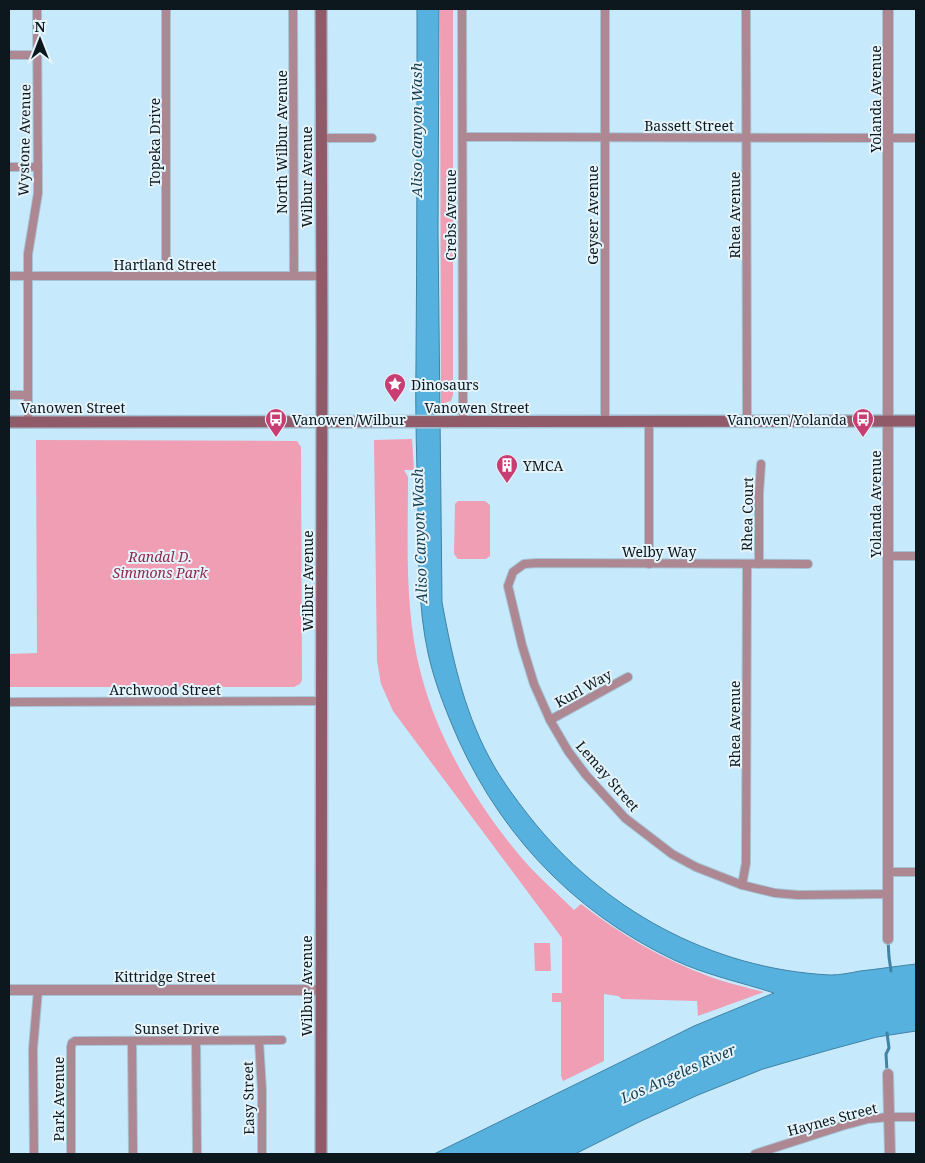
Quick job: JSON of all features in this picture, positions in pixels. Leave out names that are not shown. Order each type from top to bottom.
[{"type":"main road","name":"Wilbur Avenue","points":[[320,9],[322,276],[322,1154]]},
{"type":"main road","name":"Vanowen Street","points":[[9,422],[916,421]]},
{"type":"street","name":"Wystone Avenue","points":[[28,422],[28,254],[38,194],[37,9]]},
{"type":"street","name":"Topeka Drive","points":[[166,9],[166,276]]},
{"type":"street","name":"North Wilbur Avenue","points":[[293,9],[294,276]]},
{"type":"street","name":"Crebs Avenue","points":[[462,9],[463,421]]},
{"type":"street","name":"Geyser Avenue","points":[[605,9],[605,422]]},
{"type":"street","name":"Rhea Avenue","points":[[746,9],[747,421]]},
{"type":"street","name":"Yolanda Avenue","points":[[888,9],[888,939]]},
{"type":"street","points":[[9,55],[37,55]]},
{"type":"street","name":"Bassett Street","points":[[462,137],[916,138]]},
{"type":"street","points":[[321,138],[372,138]]},
{"type":"street","points":[[9,166],[38,166]]},
{"type":"street","name":"Hartland Street","points":[[9,276],[322,276]]},
{"type":"street","points":[[9,395],[28,395]]},
{"type":"street","points":[[649,422],[649,564]]},
{"type":"street","name":"Rhea Court","points":[[760,564],[762,464]]},
{"type":"street","points":[[889,556],[916,556]]},
{"type":"street","name":"Welby Way","points":[[513,572],[524,564],[537,562],[808,564]]},
{"type":"street","name":"Rhea Avenue","points":[[742,885],[746,863],[747,564]]},
{"type":"street","name":"Lemay Street","points":[[513,572],[508,586],[522,644],[534,684],[550,720],[568,751],[586,775],[625,818],[672,854],[696,867],[742,885],[798,895],[889,894]]},
{"type":"street","name":"Kurl Way","points":[[550,720],[628,677]]},
{"type":"street","name":"Archwood Street","points":[[9,702],[321,700]]},
{"type":"street","points":[[889,872],[916,872]]},
{"type":"street","name":"Kittridge Street","points":[[9,990],[321,990]]},
{"type":"street","points":[[34,1154],[33,1043],[38,990]]},
{"type":"street","name":"Easy Street","points":[[259,1040],[262,1090],[262,1154]]},
{"type":"street","name":"Sunset Drive","points":[[72,1043],[75,1041],[282,1040]]},
{"type":"street","points":[[132,1041],[133,1154]]},
{"type":"street","points":[[196,1041],[196,1154]]},
{"type":"street","name":"Park Avenue","points":[[71,1154],[70,1047],[72,1043]]},
{"type":"street","points":[[888,1074],[890,1154]]},
{"type":"street","name":"Haynes Street","points":[[759,1153],[868,1119],[916,1117]]},
{"type":"green space","points":[[440,9],[453,9],[453,395],[451,401],[441,404]]},
{"type":"green space","points":[[412,439],[414,470],[404,470],[408,477],[409,601],[416,650],[428,699],[437,723],[460,770],[474,793],[520,856],[574,910],[581,904],[611,926],[674,962],[736,985],[764,992],[698,1016],[697,1001],[622,999],[618,996],[604,994],[604,1061],[563,1081],[561,1076],[561,1002],[552,1002],[552,993],[562,993],[562,938],[393,711],[381,684],[377,661],[374,440]]},
{"type":"green space","name":"Randal D. Simmons Park","points":[[36,440],[297,441],[301,447],[302,680],[300,684],[294,687],[9,687],[9,654],[37,653]]},
{"type":"green space","points":[[458,501],[485,501],[490,505],[490,556],[486,559],[458,559],[454,554],[455,504]]},
{"type":"green space","points":[[534,943],[550,943],[551,971],[535,971]]},
{"type":"water","points":[[417,9],[439,9],[438,229],[442,602],[454,662],[465,701],[489,757],[518,802],[558,849],[590,879],[625,906],[662,928],[702,947],[743,961],[786,970],[834,975],[916,964],[916,1031],[877,1037],[763,1069],[698,1095],[575,1154],[434,1154],[694,1026],[774,993],[711,974],[674,960],[636,940],[568,890],[512,830],[488,796],[468,759],[440,695],[430,662],[425,636],[419,567],[416,401]]},
{"type":"waterway","points":[[888,940],[891,971]]},
{"type":"waterway","points":[[887,1033],[889,1048],[886,1054],[887,1071]]},
{"type":"place","name":"Dinosaurs","points":[[395,403]]},
{"type":"place","name":"Vanowen/Wilbur","points":[[276,438]]},
{"type":"place","name":"Vanowen/Yolanda","points":[[863,438]]},
{"type":"place","name":"YMCA","points":[[507,484]]},
{"type":"water label","name":"Aliso Canyon Wash","points":[[416,130]]},
{"type":"water label","name":"Aliso Canyon Wash","points":[[419,536]]},
{"type":"water label","name":"Los Angeles River","points":[[678,1073]]}]
